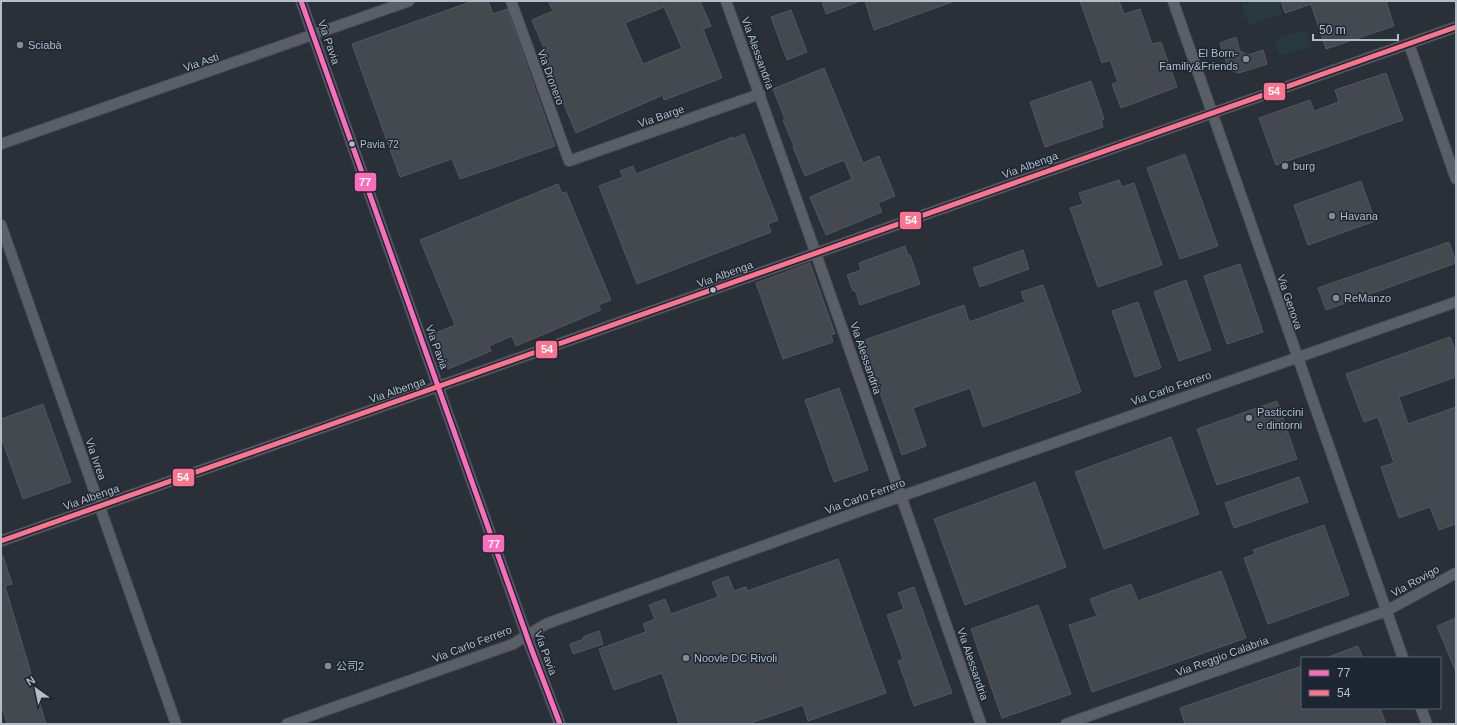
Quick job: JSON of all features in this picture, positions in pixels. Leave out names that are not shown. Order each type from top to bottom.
[{"type":"street","name":"Via Pavia","points":[[302,1],[560,724]]},
{"type":"street","name":"Via Asti","points":[[1,144],[409,1]]},
{"type":"street","name":"Via Dronero","points":[[511,1],[569,161]]},
{"type":"street","name":"Via Alessandria","points":[[726,1],[902,496],[981,724]]},
{"type":"street","name":"Via Genova","points":[[1172,1],[1386,611]]},
{"type":"street","name":"Via Albenga","points":[[1,541],[439,388],[1456,27]]},
{"type":"street","points":[[1409,44],[1456,179]]},
{"type":"street","name":"Via Barge","points":[[569,161],[760,94]]},
{"type":"street","name":"Via Ivrea","points":[[1,224],[176,724]]},
{"type":"street","name":"Via Carlo Ferrero","points":[[287,724],[513,644],[546,624],[902,496],[1456,302]]},
{"type":"street","name":"Via Rovigo","points":[[1386,611],[1456,573]]},
{"type":"street","points":[[1386,611],[1403,657]]},
{"type":"street","name":"Via Reggio Calabria","points":[[1066,724],[1386,611]]},
{"type":"street","points":[[1421,709],[1426,724]]},
{"type":"green space","points":[[1253,1],[1278,1],[1282,14],[1249,25],[1242,5]]},
{"type":"green space","points":[[1306,29],[1312,46],[1280,56],[1274,40]]},
{"type":"building","points":[[473,1],[488,1],[493,14],[507,9],[555,146],[460,179],[452,159],[400,177],[352,44]]},
{"type":"building","points":[[548,1],[700,1],[711,26],[703,29],[722,78],[664,100],[663,95],[576,133],[542,52],[545,51],[532,20],[553,11]],"holes":[[[664,7],[682,48],[643,64],[625,23]]]},
{"type":"building","points":[[822,1],[858,1],[858,2],[826,14]]},
{"type":"building","points":[[865,1],[952,1],[952,2],[874,30]]},
{"type":"building","points":[[1080,1],[1119,1],[1124,14],[1140,9],[1152,44],[1161,42],[1177,87],[1121,108],[1112,84],[1118,82],[1110,60],[1102,63]]},
{"type":"building","points":[[1281,1],[1386,1],[1394,26],[1326,49],[1311,4],[1285,13]]},
{"type":"building","points":[[791,10],[807,52],[787,60],[771,17]]},
{"type":"building","name":"El Born- Familiy&Friends","points":[[1236,37],[1240,51],[1248,55],[1263,50],[1267,64],[1239,73],[1229,70],[1220,43]]},
{"type":"building","points":[[824,68],[863,163],[879,156],[895,196],[878,203],[882,212],[826,235],[810,197],[852,179],[844,160],[805,176],[783,120],[785,119],[773,89]]},
{"type":"building","points":[[1386,73],[1403,120],[1276,165],[1259,118],[1310,100],[1314,111],[1339,102],[1335,90]]},
{"type":"building","points":[[1091,81],[1104,119],[1101,120],[1103,127],[1045,147],[1030,102]]},
{"type":"building","points":[[744,134],[778,220],[768,224],[771,232],[637,284],[599,186],[623,177],[620,171],[633,166],[636,174]]},
{"type":"building","points":[[1185,154],[1218,246],[1180,259],[1147,168]]},
{"type":"building","points":[[1119,180],[1122,187],[1134,183],[1162,265],[1098,287],[1070,208],[1083,204],[1079,193]]},
{"type":"building","points":[[1361,181],[1375,221],[1308,245],[1294,205]]},
{"type":"building","points":[[558,184],[562,193],[566,192],[611,300],[598,305],[601,310],[516,346],[512,336],[489,346],[491,351],[448,369],[433,334],[455,325],[420,240]]},
{"type":"building","points":[[1449,242],[1456,263],[1326,310],[1318,288]]},
{"type":"building","points":[[905,246],[908,255],[910,255],[920,284],[860,305],[855,290],[853,291],[847,275],[861,270],[859,263]]},
{"type":"building","points":[[1023,250],[1029,269],[980,287],[973,268]]},
{"type":"building","points":[[810,263],[835,334],[831,335],[833,342],[783,359],[756,283]]},
{"type":"building","points":[[1240,264],[1263,332],[1227,344],[1204,276]]},
{"type":"building","points":[[1186,280],[1211,350],[1179,361],[1154,292]]},
{"type":"building","points":[[1043,285],[1081,392],[983,427],[970,388],[913,408],[926,446],[902,455],[862,341],[964,305],[969,322],[1025,302],[1021,292]]},
{"type":"building","points":[[1138,302],[1161,368],[1135,377],[1112,311]]},
{"type":"building","points":[[1450,337],[1456,353],[1456,377],[1399,397],[1408,424],[1456,407],[1456,524],[1439,530],[1430,507],[1399,518],[1381,467],[1394,463],[1378,417],[1364,422],[1346,374]]},
{"type":"building","points":[[839,388],[868,470],[834,482],[805,400]]},
{"type":"building","points":[[1277,401],[1297,459],[1217,485],[1197,429]]},
{"type":"building","points":[[43,404],[71,482],[23,499],[1,437],[1,419]]},
{"type":"building","points":[[1171,437],[1199,514],[1104,549],[1075,472]]},
{"type":"building","points":[[1299,477],[1308,502],[1234,528],[1225,503]]},
{"type":"building","points":[[1035,482],[1066,567],[965,605],[934,519]]},
{"type":"building","points":[[1324,525],[1349,595],[1268,624],[1244,558],[1255,554],[1253,550]]},
{"type":"building","points":[[1,556],[3,556],[12,584],[5,586],[46,724],[7,724],[1,703]]},
{"type":"building","points":[[838,559],[886,693],[808,721],[803,705],[748,724],[679,724],[662,673],[614,690],[599,649],[646,632],[643,624],[655,619],[649,605],[665,599],[671,614],[718,597],[712,582],[728,576],[734,591],[746,587],[747,591]]},
{"type":"building","points":[[1221,571],[1246,638],[1092,692],[1069,625],[1097,616],[1090,599],[1131,584],[1138,601]]},
{"type":"building","points":[[914,587],[952,693],[914,706],[898,661],[903,659],[887,615],[904,609],[898,593]]},
{"type":"building","points":[[1038,605],[1071,694],[1002,718],[971,629]]},
{"type":"building","points":[[1456,618],[1456,672],[1437,626]]},
{"type":"building","points":[[599,631],[603,644],[573,654],[570,644]]},
{"type":"building","points":[[1358,646],[1363,657],[1328,657]]},
{"type":"building","points":[[1301,666],[1301,709],[1380,709],[1386,724],[1185,724],[1180,708]]},
{"type":"transit line","name":"77","points":[[301,1],[531,648],[560,724]]},
{"type":"transit line","name":"54","points":[[1,541],[1456,27]]},
{"type":"place","name":"Sciabà","points":[[20,45]]},
{"type":"place","name":"El Born- Familiy&Friends","points":[[1246,59]]},
{"type":"place","name":"Pavia 72","points":[[352,144]]},
{"type":"place","name":"burg","points":[[1285,166]]},
{"type":"place","name":"Havana","points":[[1332,216]]},
{"type":"place","name":"ReManzo","points":[[1336,298]]},
{"type":"place","name":"Pasticcini e dintorni","points":[[1249,418]]},
{"type":"place","name":"Noovle DC Rivoli","points":[[686,658]]},
{"type":"place","name":"公司2","points":[[328,666]]}]
